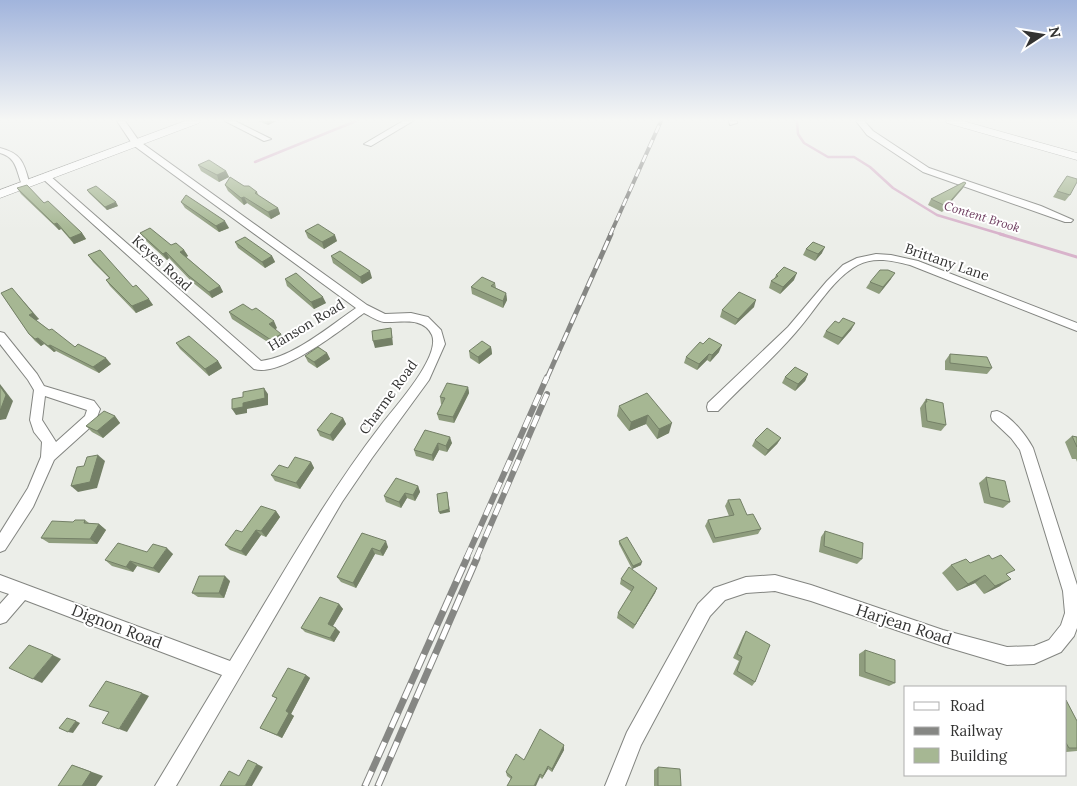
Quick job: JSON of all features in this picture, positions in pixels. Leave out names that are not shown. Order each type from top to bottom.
[{"type":"main road","points":[[0,194],[97,158]]},
{"type":"street","points":[[16,158],[26,185]]},
{"type":"street","name":"Charme Road","points":[[156,158],[363,308],[383,318],[418,318],[430,324],[439,338],[434,359],[425,377],[367,454],[338,498],[165,786]]},
{"type":"street","points":[[907,158],[926,170],[1068,220]]},
{"type":"street","name":"Keyes Road","points":[[46,177],[253,363],[263,366]]},
{"type":"street","name":"Brittany Lane","points":[[713,407],[791,330],[851,264],[862,260],[886,258],[914,263],[1077,326]]},
{"type":"street","name":"Hanson Road","points":[[263,366],[277,362],[305,347],[363,308]]},
{"type":"street","points":[[0,336],[33,377],[40,390],[36,420],[39,428],[49,441],[48,457],[41,478],[25,508],[0,545]]},
{"type":"street","points":[[40,390],[86,403],[94,409],[90,418],[48,457]]},
{"type":"street","name":"Harjean Road","points":[[615,786],[634,739],[704,610],[720,594],[746,585],[775,583],[811,593],[943,638],[1007,656],[1034,655],[1055,646],[1068,630],[1074,613],[1071,591],[1026,448],[1016,434],[998,416]]},
{"type":"street","name":"Dignon Road","points":[[0,583],[234,670]]},
{"type":"street","points":[[0,616],[23,591]]},
{"type":"building","points":[[209,160],[226,171],[217,175],[198,165]]},
{"type":"building","points":[[1067,176],[1077,179],[1070,195],[1057,191]]},
{"type":"building","points":[[230,177],[244,186],[249,186],[257,192],[255,193],[278,208],[268,212],[244,197],[241,198],[225,185]]},
{"type":"building","points":[[964,182],[966,183],[946,206],[931,199]]},
{"type":"building","points":[[27,185],[44,203],[48,201],[82,233],[70,238],[57,223],[54,224],[17,188]]},
{"type":"building","points":[[96,186],[116,202],[105,207],[87,190]]},
{"type":"building","points":[[186,195],[225,221],[216,226],[181,202]]},
{"type":"building","points":[[318,224],[335,235],[322,242],[305,231]]},
{"type":"building","points":[[150,228],[171,245],[176,243],[184,250],[180,252],[220,286],[209,292],[189,276],[166,252],[163,254],[140,233]]},
{"type":"building","points":[[245,237],[272,256],[262,262],[235,242]]},
{"type":"building","points":[[813,242],[825,247],[818,254],[806,249]]},
{"type":"building","points":[[100,250],[133,287],[136,285],[149,299],[132,306],[106,280],[110,278],[88,255]]},
{"type":"building","points":[[340,251],[370,271],[360,277],[331,256]]},
{"type":"building","points":[[784,267],[797,273],[783,287],[771,281],[778,276],[776,275]]},
{"type":"building","points":[[880,270],[888,270],[895,273],[883,287],[870,282]]},
{"type":"building","points":[[296,273],[323,297],[311,302],[285,279]]},
{"type":"building","points":[[482,277],[495,283],[491,286],[506,293],[503,301],[471,287]]},
{"type":"building","points":[[12,288],[33,313],[29,315],[49,330],[52,329],[75,347],[78,344],[106,358],[93,367],[50,345],[48,346],[38,338],[35,339],[29,334],[1,293]]},
{"type":"building","points":[[739,292],[756,300],[738,319],[722,310]]},
{"type":"building","points":[[243,304],[252,310],[256,308],[274,321],[269,324],[281,334],[271,340],[229,312]]},
{"type":"building","points":[[843,318],[855,323],[842,338],[826,331],[835,321],[839,323]]},
{"type":"building","points":[[391,328],[392,338],[373,341],[372,331]]},
{"type":"building","points":[[189,336],[218,361],[205,369],[176,343]]},
{"type":"building","points":[[709,338],[722,345],[712,355],[709,354],[699,364],[686,357],[700,342],[703,344]]},
{"type":"building","points":[[482,341],[491,347],[478,357],[469,351]]},
{"type":"building","points":[[318,347],[327,353],[314,362],[305,356]]},
{"type":"building","points":[[950,354],[987,357],[992,368],[950,363]]},
{"type":"building","points":[[795,367],[808,374],[798,384],[785,377]]},
{"type":"building","points":[[447,383],[468,387],[453,417],[437,414],[445,398],[440,397]]},
{"type":"building","points":[[0,386],[6,395],[0,411]]},
{"type":"building","points":[[264,388],[265,398],[243,403],[243,407],[232,409],[232,399],[243,397],[243,392]]},
{"type":"building","points":[[647,393],[672,423],[659,429],[648,415],[631,422],[619,406]]},
{"type":"building","points":[[926,399],[943,403],[946,425],[927,421]]},
{"type":"building","points":[[104,411],[115,416],[97,431],[86,426]]},
{"type":"building","points":[[331,413],[343,418],[330,435],[317,430]]},
{"type":"building","points":[[767,428],[781,438],[768,450],[755,440]]},
{"type":"building","points":[[425,430],[450,437],[446,446],[438,443],[432,455],[414,450]]},
{"type":"building","points":[[1072,436],[1077,437],[1077,447]]},
{"type":"building","points":[[98,455],[90,482],[71,486],[77,467],[84,466],[87,457]]},
{"type":"building","points":[[295,457],[311,462],[296,483],[271,475],[279,465],[288,468]]},
{"type":"building","points":[[986,477],[1005,481],[1010,502],[990,497]]},
{"type":"building","points":[[396,478],[418,486],[413,495],[405,493],[399,502],[384,496]]},
{"type":"building","points":[[447,492],[449,509],[439,512],[437,494]]},
{"type":"building","points":[[740,499],[747,515],[753,514],[761,529],[715,538],[708,520],[734,515],[728,500]]},
{"type":"building","points":[[261,506],[276,511],[261,531],[256,530],[241,551],[225,545],[236,530],[242,532]]},
{"type":"building","points":[[75,520],[85,520],[84,523],[99,524],[90,539],[41,538],[52,521],[73,522]]},
{"type":"building","points":[[825,531],[863,543],[862,559],[824,546]]},
{"type":"building","points":[[362,533],[386,541],[380,551],[372,548],[353,583],[337,577]]},
{"type":"building","points":[[627,537],[642,562],[633,566],[619,541]]},
{"type":"building","points":[[118,543],[147,552],[153,544],[167,548],[153,568],[130,561],[126,567],[105,560]]},
{"type":"building","points":[[989,555],[992,559],[1001,555],[1015,570],[1006,574],[1011,579],[995,586],[985,575],[968,584],[951,565],[966,559],[970,563]]},
{"type":"building","points":[[629,567],[657,588],[635,625],[618,613],[634,587],[621,579]]},
{"type":"building","points":[[199,576],[225,576],[219,593],[192,593]]},
{"type":"building","points":[[320,597],[339,604],[328,624],[336,628],[330,638],[301,628]]},
{"type":"building","points":[[746,631],[770,645],[755,682],[737,671],[742,657],[737,654]]},
{"type":"building","points":[[29,645],[53,655],[33,679],[9,668]]},
{"type":"building","points":[[865,650],[895,660],[895,683],[865,672]]},
{"type":"building","points":[[288,668],[306,675],[286,711],[289,713],[277,735],[260,728],[277,698],[272,696]]},
{"type":"building","points":[[106,681],[142,693],[119,729],[102,723],[109,712],[89,706]]},
{"type":"building","points":[[1067,702],[1077,721],[1077,748],[1069,748],[1067,745]]},
{"type":"building","points":[[67,718],[76,721],[68,732],[59,728]]},
{"type":"building","points":[[540,729],[564,745],[552,769],[548,766],[543,776],[540,774],[534,786],[507,786],[512,777],[506,772],[516,754],[524,760]]},
{"type":"building","points":[[248,760],[257,764],[245,786],[220,786],[229,771],[239,776]]},
{"type":"building","points":[[72,765],[91,772],[82,786],[58,786]]},
{"type":"building","points":[[658,767],[680,769],[681,786],[658,786]]},
{"type":"waterway","points":[[255,162],[266,158]]},
{"type":"waterway","name":"Content Brook","points":[[855,158],[870,167],[893,188],[937,215],[1004,235]]},
{"type":"waterway","name":"Content Brook","points":[[1000,234],[1077,257]]},
{"type":"railway","points":[[610,235],[645,158]]},
{"type":"railway","points":[[547,378],[611,234]]},
{"type":"railway","points":[[466,559],[547,377]]},
{"type":"railway","points":[[476,559],[547,394]]},
{"type":"railway","points":[[365,786],[467,558]]},
{"type":"railway","points":[[378,786],[477,558]]}]
